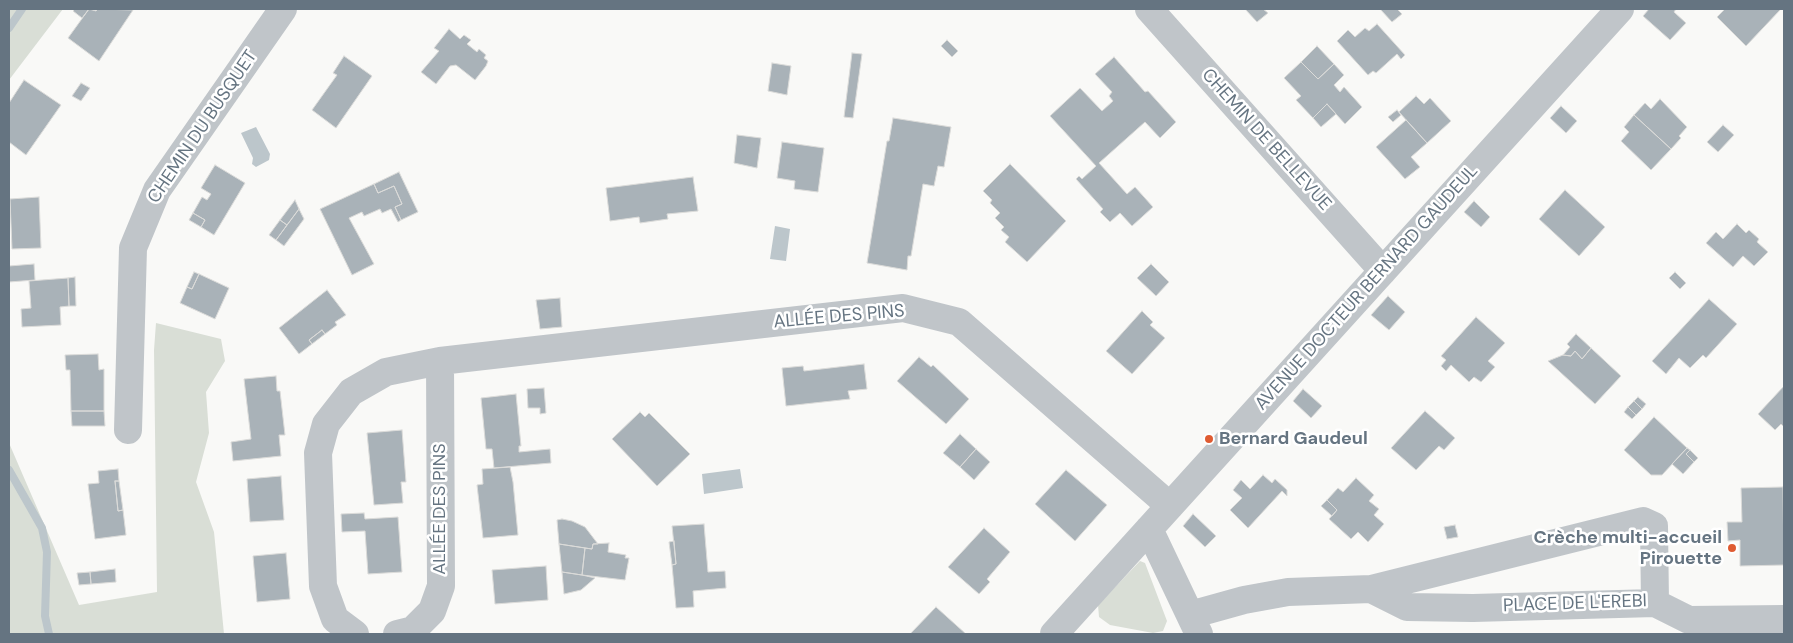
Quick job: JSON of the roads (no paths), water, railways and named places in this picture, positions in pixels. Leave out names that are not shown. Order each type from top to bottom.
[{"type":"street","name":"CHEMIN DU BUSQUET","points":[[128,430],[132,248],[157,190],[283,9]]},
{"type":"street","name":"CHEMIN DE BELLEVUE","points":[[1149,9],[1383,271]]},
{"type":"street","name":"AVENUE DOCTEUR BERNARD GAUDEUL","points":[[1054,634],[1620,9]]},
{"type":"street","name":"ALLÉE DES PINS","points":[[355,634],[335,619],[323,586],[318,453],[326,424],[351,392],[386,372],[440,361],[903,308],[959,322],[1170,506]]},
{"type":"street","name":"ALLÉE DES PINS","points":[[396,634],[413,630],[432,611],[440,586],[440,361]]},
{"type":"street","name":"PLACE DE L'EREBI","points":[[1194,625],[1244,600],[1288,592],[1371,589],[1643,521],[1654,526],[1655,603],[1473,608],[1407,607],[1371,589]]},
{"type":"street","points":[[1149,529],[1194,625]]},
{"type":"street","points":[[1655,603],[1689,620],[1784,618]]},
{"type":"waterway","points":[[9,28],[22,9]]},
{"type":"waterway","points":[[9,470],[42,528],[47,552],[45,616],[49,634]]},
{"type":"place","name":"Bernard Gaudeul","points":[[1209,439]]},
{"type":"place","name":"Crèche multi-accueil Pirouette","points":[[1732,548]]}]
